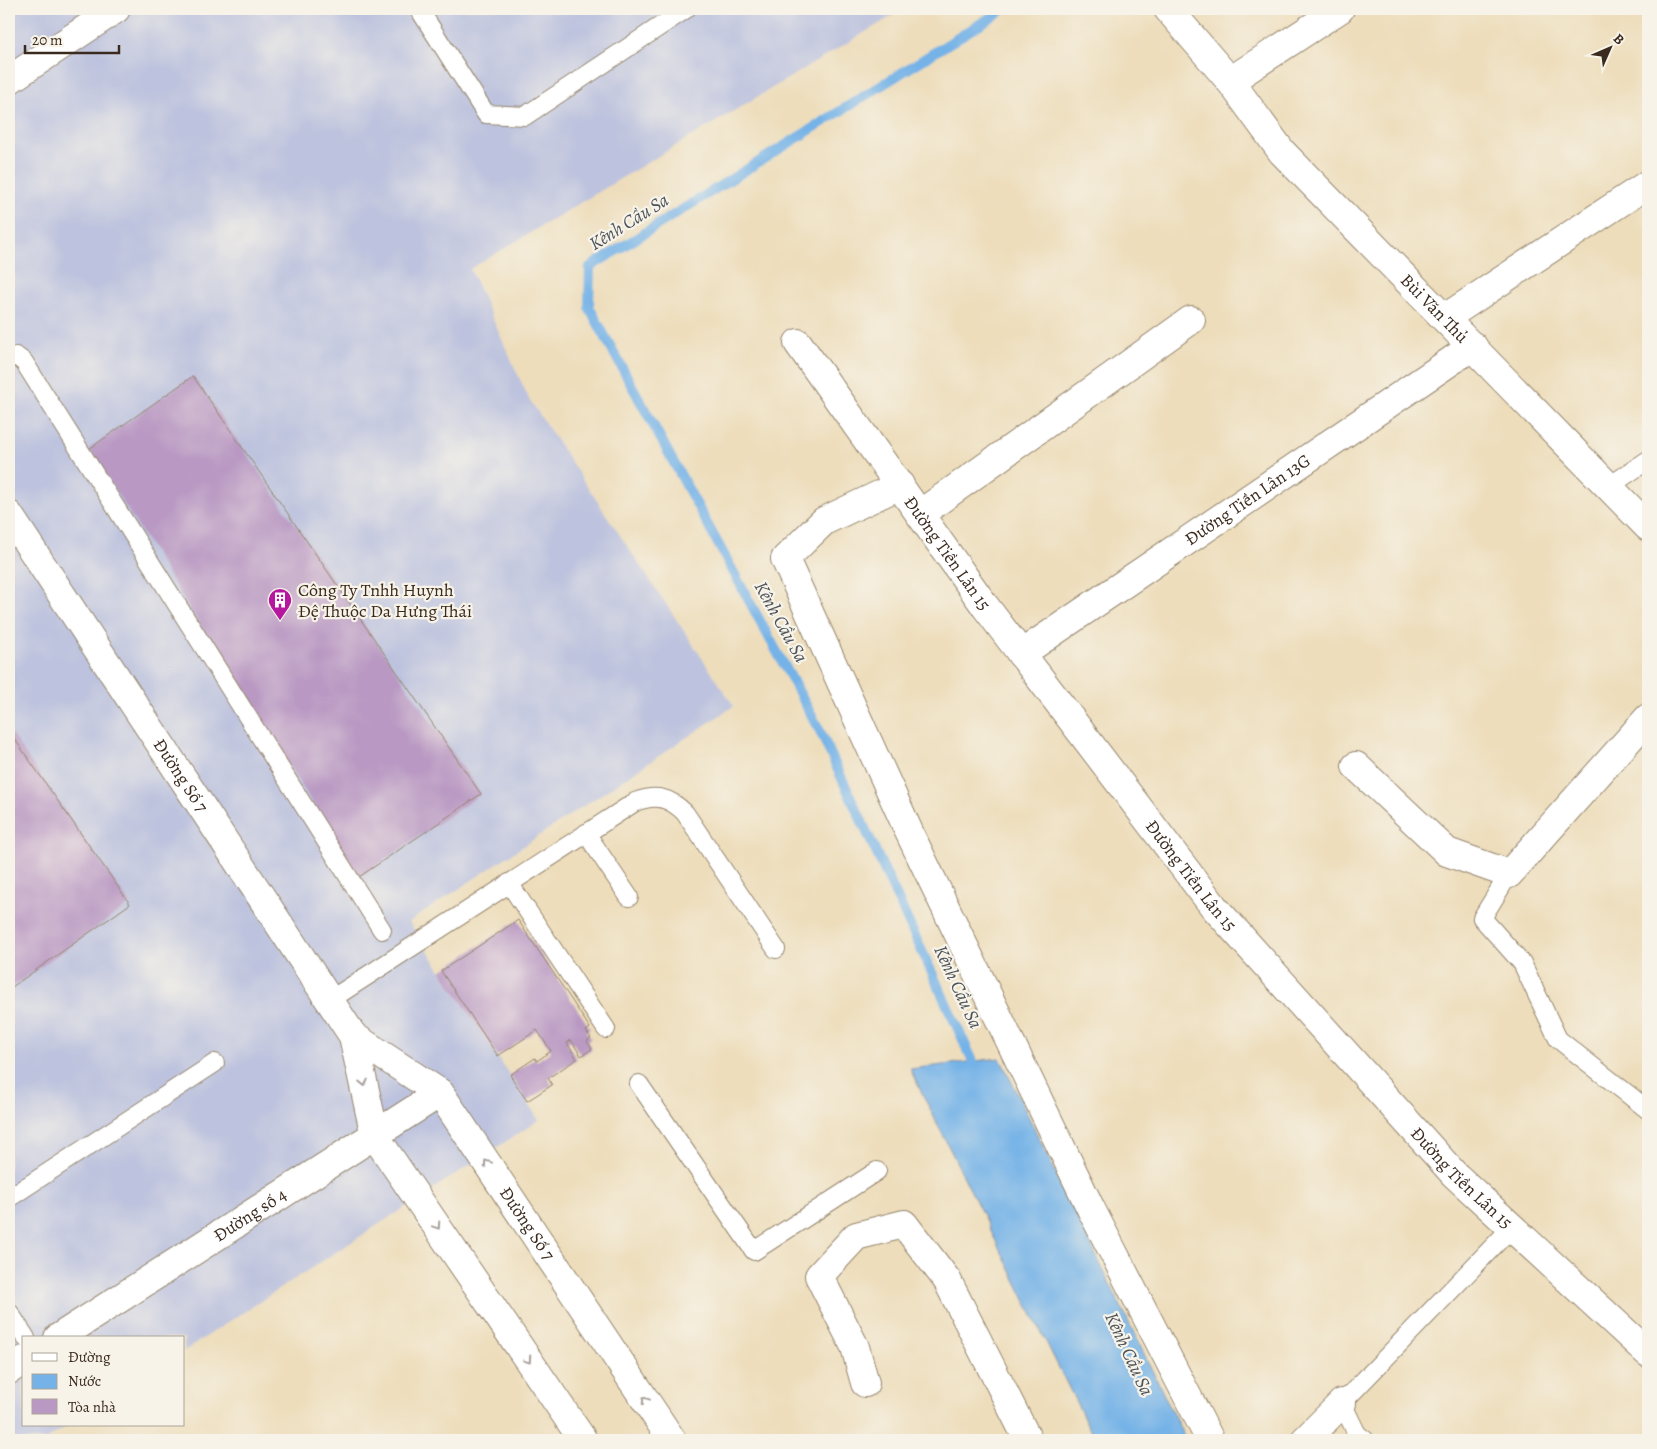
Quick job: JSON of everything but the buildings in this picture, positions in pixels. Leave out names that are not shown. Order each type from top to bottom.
[{"type":"street","points":[[9,80],[116,9]]},
{"type":"street","name":"Bùi Văn Thủ","points":[[1168,9],[1230,81],[1282,152],[1648,527]]},
{"type":"street","points":[[1230,81],[1340,9]]},
{"type":"street","points":[[1445,318],[1648,184]]},
{"type":"street","points":[[920,514],[1191,320]]},
{"type":"street","name":"Đường Tiền Lân 15","points":[[798,343],[1021,654],[1214,907],[1454,1174],[1648,1352]]},
{"type":"street","name":"Đường Tiền Lân 13G","points":[[1021,654],[1473,346]]},
{"type":"street","points":[[900,485],[824,521],[785,559],[910,834],[1092,1209],[1210,1440]]},
{"type":"street","name":"Đường Số 7","points":[[9,515],[353,1036],[375,1136],[583,1440]]},
{"type":"street","points":[[1356,766],[1447,852],[1509,874],[1648,718]]},
{"type":"street","name":"Đường Số 7","points":[[353,1036],[440,1093],[672,1440]]},
{"type":"street","name":"Đường số 4","points":[[61,1336],[440,1093]]},
{"type":"street","points":[[865,1383],[855,1346],[819,1276],[856,1236],[904,1224],[947,1280],[1028,1440]]},
{"type":"street","points":[[9,1370],[22,1361]]},
{"type":"street","points":[[1305,1440],[1342,1402]]},
{"type":"lane","points":[[419,9],[486,114],[525,116],[686,9]]},
{"type":"lane","points":[[9,358],[16,356],[24,362],[382,930]]},
{"type":"lane","points":[[1608,487],[1648,460]]},
{"type":"lane","points":[[330,1000],[586,833],[635,802],[646,798],[658,797],[676,804],[686,813],[776,949]]},
{"type":"lane","points":[[586,833],[630,897]]},
{"type":"lane","points":[[1509,874],[1482,918],[1522,963],[1558,1039],[1648,1110]]},
{"type":"lane","points":[[509,883],[606,1029]]},
{"type":"lane","points":[[9,1198],[215,1063]]},
{"type":"lane","points":[[639,1084],[754,1251],[877,1171]]},
{"type":"lane","points":[[1365,1440],[1358,1434],[1342,1402],[1512,1227]]},
{"type":"lane","points":[[9,1312],[25,1336]]},
{"type":"shaded area","points":[[9,9],[904,9],[470,269],[529,399],[734,706],[409,922],[539,1120],[185,1350],[185,1336],[22,1336],[22,1426],[67,1426],[46,1440],[9,1440]]},
{"type":"water","points":[[1000,1058],[1186,1440],[1095,1440],[910,1069]]},
{"type":"waterway","name":"Kênh Cầu Sa","points":[[978,1072],[819,729],[589,307],[590,267],[1004,9]]},
{"type":"place","name":"Công Ty Tnhh Huynh Đệ Thuộc Da Hưng Thái","points":[[280,621]]}]
